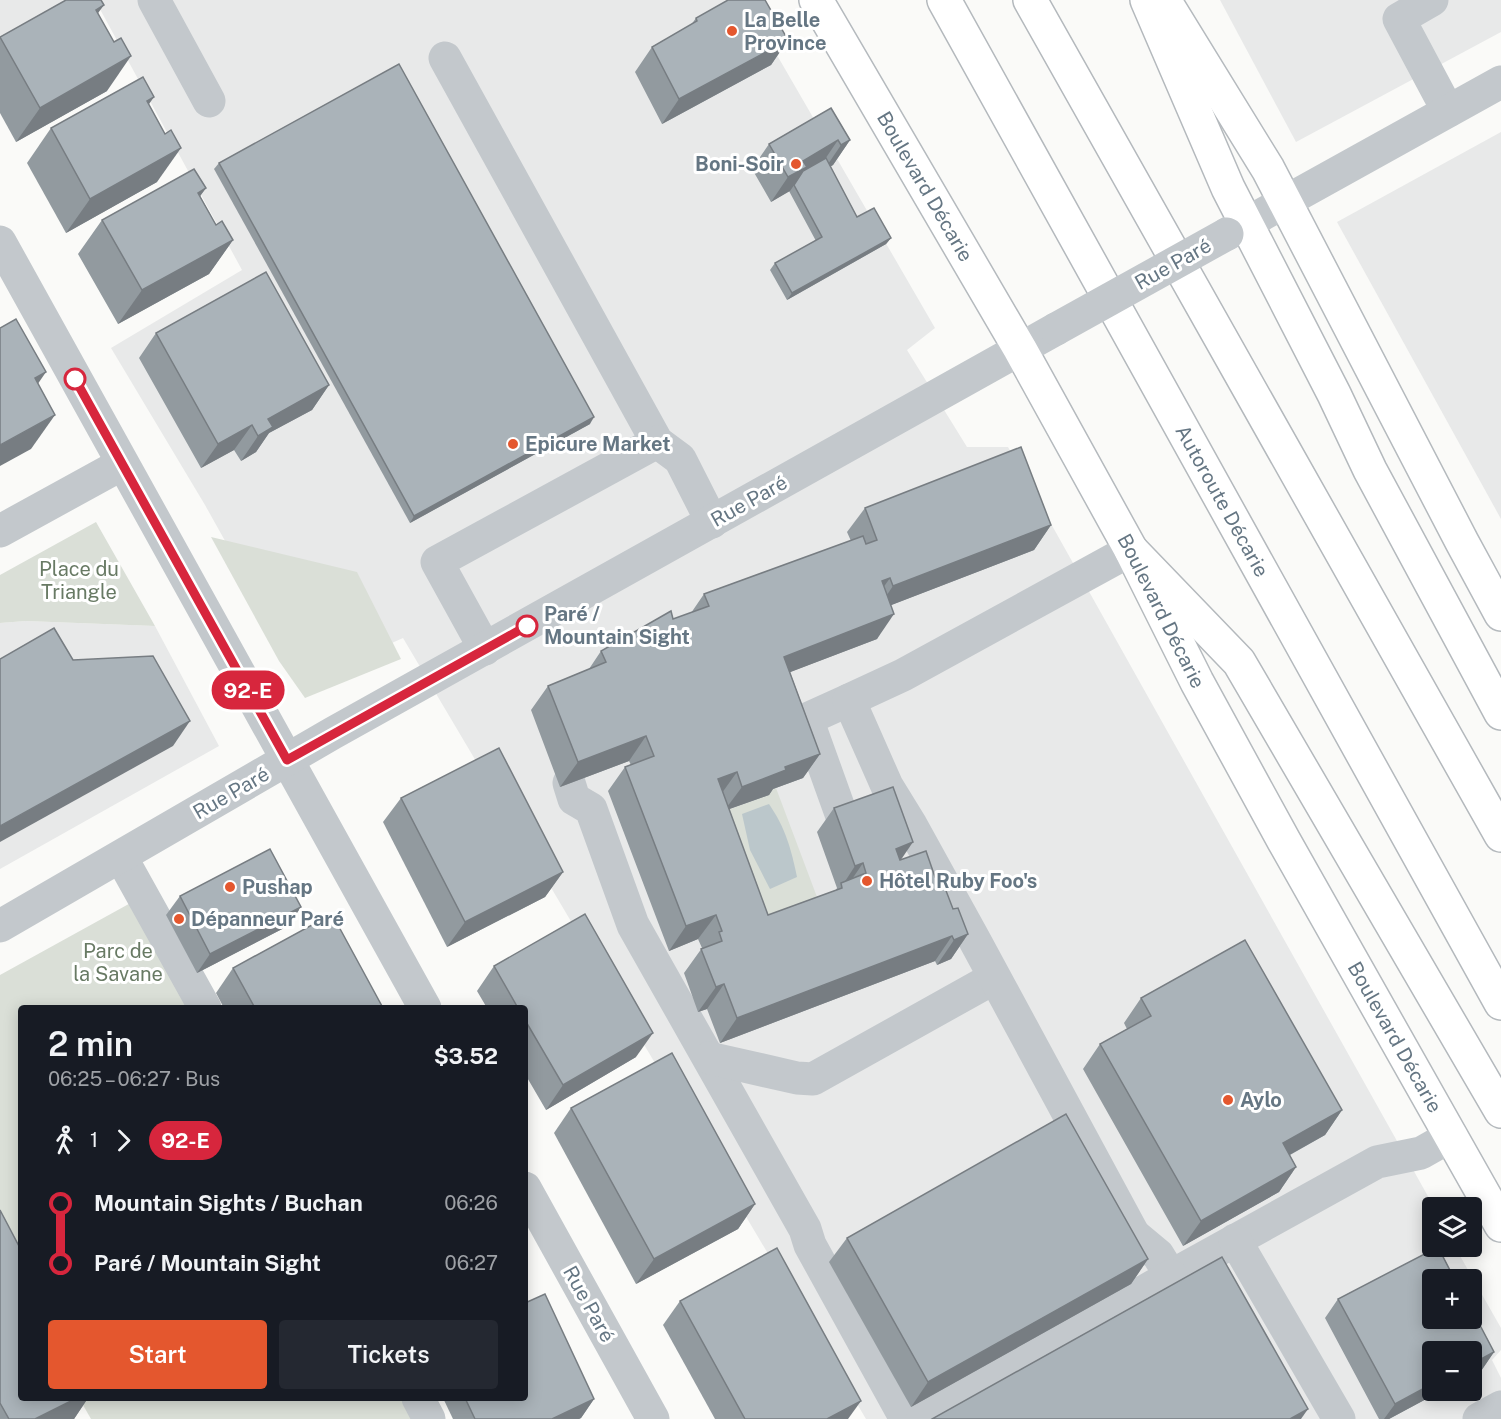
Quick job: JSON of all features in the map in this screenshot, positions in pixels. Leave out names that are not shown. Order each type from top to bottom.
[{"type":"main road","name":"Boulevard Décarie","points":[[816,0],[1020,349],[1131,550],[1197,682],[1240,761],[1501,1225]]},
{"type":"main road","name":"Autoroute Décarie","points":[[944,0],[1501,1003]]},
{"type":"main road","points":[[1030,0],[1501,836]]},
{"type":"main road","points":[[1147,0],[1228,188],[1237,229],[1334,394],[1370,470],[1501,713]]},
{"type":"main road","points":[[1164,0],[1268,169],[1501,614]]},
{"type":"main road","points":[[1131,550],[1239,662],[1501,1111]]},
{"type":"street","points":[[154,0],[209,101]]},
{"type":"street","points":[[1432,0],[1399,19],[1449,111]]},
{"type":"street","points":[[445,58],[657,442],[680,459],[712,522]]},
{"type":"street","name":"Rue Paré","points":[[0,926],[287,760],[1501,82]]},
{"type":"street","points":[[0,242],[423,1005]]},
{"type":"street","points":[[485,650],[437,562],[657,442]]},
{"type":"street","points":[[0,531],[122,464]]},
{"type":"street","points":[[844,822],[807,719],[913,670],[1131,550]]},
{"type":"street","points":[[849,700],[887,786],[911,825],[994,978],[1122,1241],[1158,1255],[1171,1276]]},
{"type":"street","points":[[569,783],[574,799],[591,809],[633,925],[805,1229],[810,1245],[906,1419]]},
{"type":"street","points":[[121,856],[203,1005]]},
{"type":"street","points":[[709,1058],[797,1078],[813,1079],[994,978]]},
{"type":"street","points":[[922,1419],[1171,1276],[1377,1162],[1421,1153],[1451,1136]]},
{"type":"street","name":"Rue Paré","points":[[528,1193],[653,1419]]},
{"type":"street","points":[[1235,1240],[1339,1419]]},
{"type":"street","points":[[420,1401],[429,1419]]},
{"type":"street","points":[[1479,1419],[1501,1407]]},
{"type":"shaded area","points":[[0,0],[84,0],[0,46]]},
{"type":"shaded area","points":[[95,0],[745,0],[935,328],[907,350],[967,447],[1008,447],[1428,1197],[1422,1197],[1422,1257],[1461,1257],[1467,1269],[1422,1269],[1422,1329],[1482,1329],[1482,1295],[1501,1328],[1501,1350],[1492,1360],[1501,1378],[1501,1419],[866,1419],[403,638],[304,682],[205,505],[111,348],[242,270]]},
{"type":"shaded area","points":[[1220,0],[1501,0],[1501,32],[1296,142]]},
{"type":"shaded area","points":[[1501,132],[1501,519],[1337,222]]},
{"type":"shaded area","points":[[26,621],[155,626],[219,746],[0,869],[0,623]]},
{"type":"shaded area","points":[[769,804],[787,839],[797,877],[770,889],[750,850],[742,814]]},
{"type":"green space","name":"Place du Triangle","points":[[96,522],[155,626],[26,621],[0,623],[0,575]]},
{"type":"green space","points":[[211,537],[357,572],[401,659],[305,698],[279,661]]},
{"type":"green space","points":[[776,788],[817,897],[754,920],[725,811],[768,795],[768,791]]},
{"type":"green space","name":"Parc de la Savane","points":[[136,900],[192,1005],[18,1005],[18,1291],[0,1259],[0,975]]},
{"type":"green space","points":[[81,1401],[406,1401],[416,1419],[91,1419]]},
{"type":"building","points":[[66,0],[101,0],[104,5],[96,10],[114,42],[121,38],[131,56],[40,108],[0,37]]},
{"type":"building","points":[[728,0],[765,0],[788,40],[679,99],[652,47]]},
{"type":"building","points":[[399,64],[594,417],[414,516],[219,163]]},
{"type":"building","points":[[143,77],[154,97],[147,101],[165,134],[171,130],[181,148],[90,199],[51,128]]},
{"type":"building","points":[[831,108],[850,140],[841,145],[838,140],[803,161],[807,167],[788,177],[769,144]]},
{"type":"building","points":[[826,158],[857,217],[874,208],[891,238],[792,293],[775,263],[822,237],[794,185],[803,171]]},
{"type":"building","points":[[194,169],[206,188],[198,193],[216,225],[222,221],[233,240],[142,290],[102,220]]},
{"type":"building","points":[[266,272],[329,385],[268,419],[273,427],[258,436],[252,425],[218,444],[156,333]]},
{"type":"building","points":[[16,319],[46,372],[35,378],[55,415],[0,445],[0,328]]},
{"type":"building","points":[[1021,447],[1051,525],[893,586],[890,578],[882,581],[894,614],[784,657],[820,754],[742,787],[737,772],[718,779],[768,915],[842,888],[841,883],[866,873],[863,863],[855,866],[834,808],[893,787],[913,842],[896,849],[900,860],[926,851],[935,877],[940,875],[953,909],[958,908],[968,934],[954,940],[952,936],[737,1018],[724,984],[716,987],[701,949],[722,941],[719,932],[722,931],[716,915],[686,926],[625,767],[654,756],[646,736],[578,762],[548,686],[606,662],[601,651],[671,611],[673,619],[709,606],[704,594],[863,536],[866,544],[877,540],[865,508]]},
{"type":"building","points":[[54,628],[73,660],[153,656],[190,721],[0,826],[0,659]]},
{"type":"building","points":[[499,748],[563,872],[465,922],[401,798]]},
{"type":"building","points":[[270,849],[301,907],[210,954],[180,896]]},
{"type":"building","points":[[332,914],[381,1005],[253,1005],[233,968]]},
{"type":"building","points":[[585,914],[653,1033],[563,1085],[528,1025],[528,1005],[516,1005],[494,966]]},
{"type":"building","points":[[1245,940],[1342,1110],[1283,1143],[1296,1167],[1201,1221],[1100,1044],[1151,1016],[1141,998]]},
{"type":"building","points":[[672,1053],[755,1204],[654,1259],[571,1108]]},
{"type":"building","points":[[1066,1114],[1148,1259],[928,1382],[847,1238]]},
{"type":"building","points":[[0,1210],[18,1244],[18,1401],[71,1401],[35,1419],[9,1419],[0,1403]]},
{"type":"building","points":[[777,1248],[861,1401],[827,1419],[745,1419],[680,1301]]},
{"type":"building","points":[[1422,1255],[1443,1257],[1449,1269],[1422,1269],[1422,1329],[1482,1329],[1494,1352],[1482,1359],[1482,1341],[1422,1341],[1422,1389],[1395,1404],[1338,1299]]},
{"type":"building","points":[[1222,1257],[1308,1409],[1290,1419],[932,1419]]},
{"type":"building","points":[[545,1294],[594,1399],[552,1419],[475,1419],[466,1401],[528,1401],[528,1302]]},
{"type":"bus line","name":"92-E","points":[[75,379],[287,760],[527,626]]},
{"type":"place","name":"La Belle Province","points":[[732,31]]},
{"type":"place","name":"Boni-Soir","points":[[796,164]]},
{"type":"place","name":"Epicure Market","points":[[513,444]]},
{"type":"place","name":"Paré / Mountain Sight","points":[[527,626]]},
{"type":"place","name":"Hôtel Ruby Foo's","points":[[867,881]]},
{"type":"place","name":"Pushap","points":[[230,887]]},
{"type":"place","name":"Dépanneur Paré","points":[[179,919]]},
{"type":"place","name":"Aylo","points":[[1228,1100]]}]
